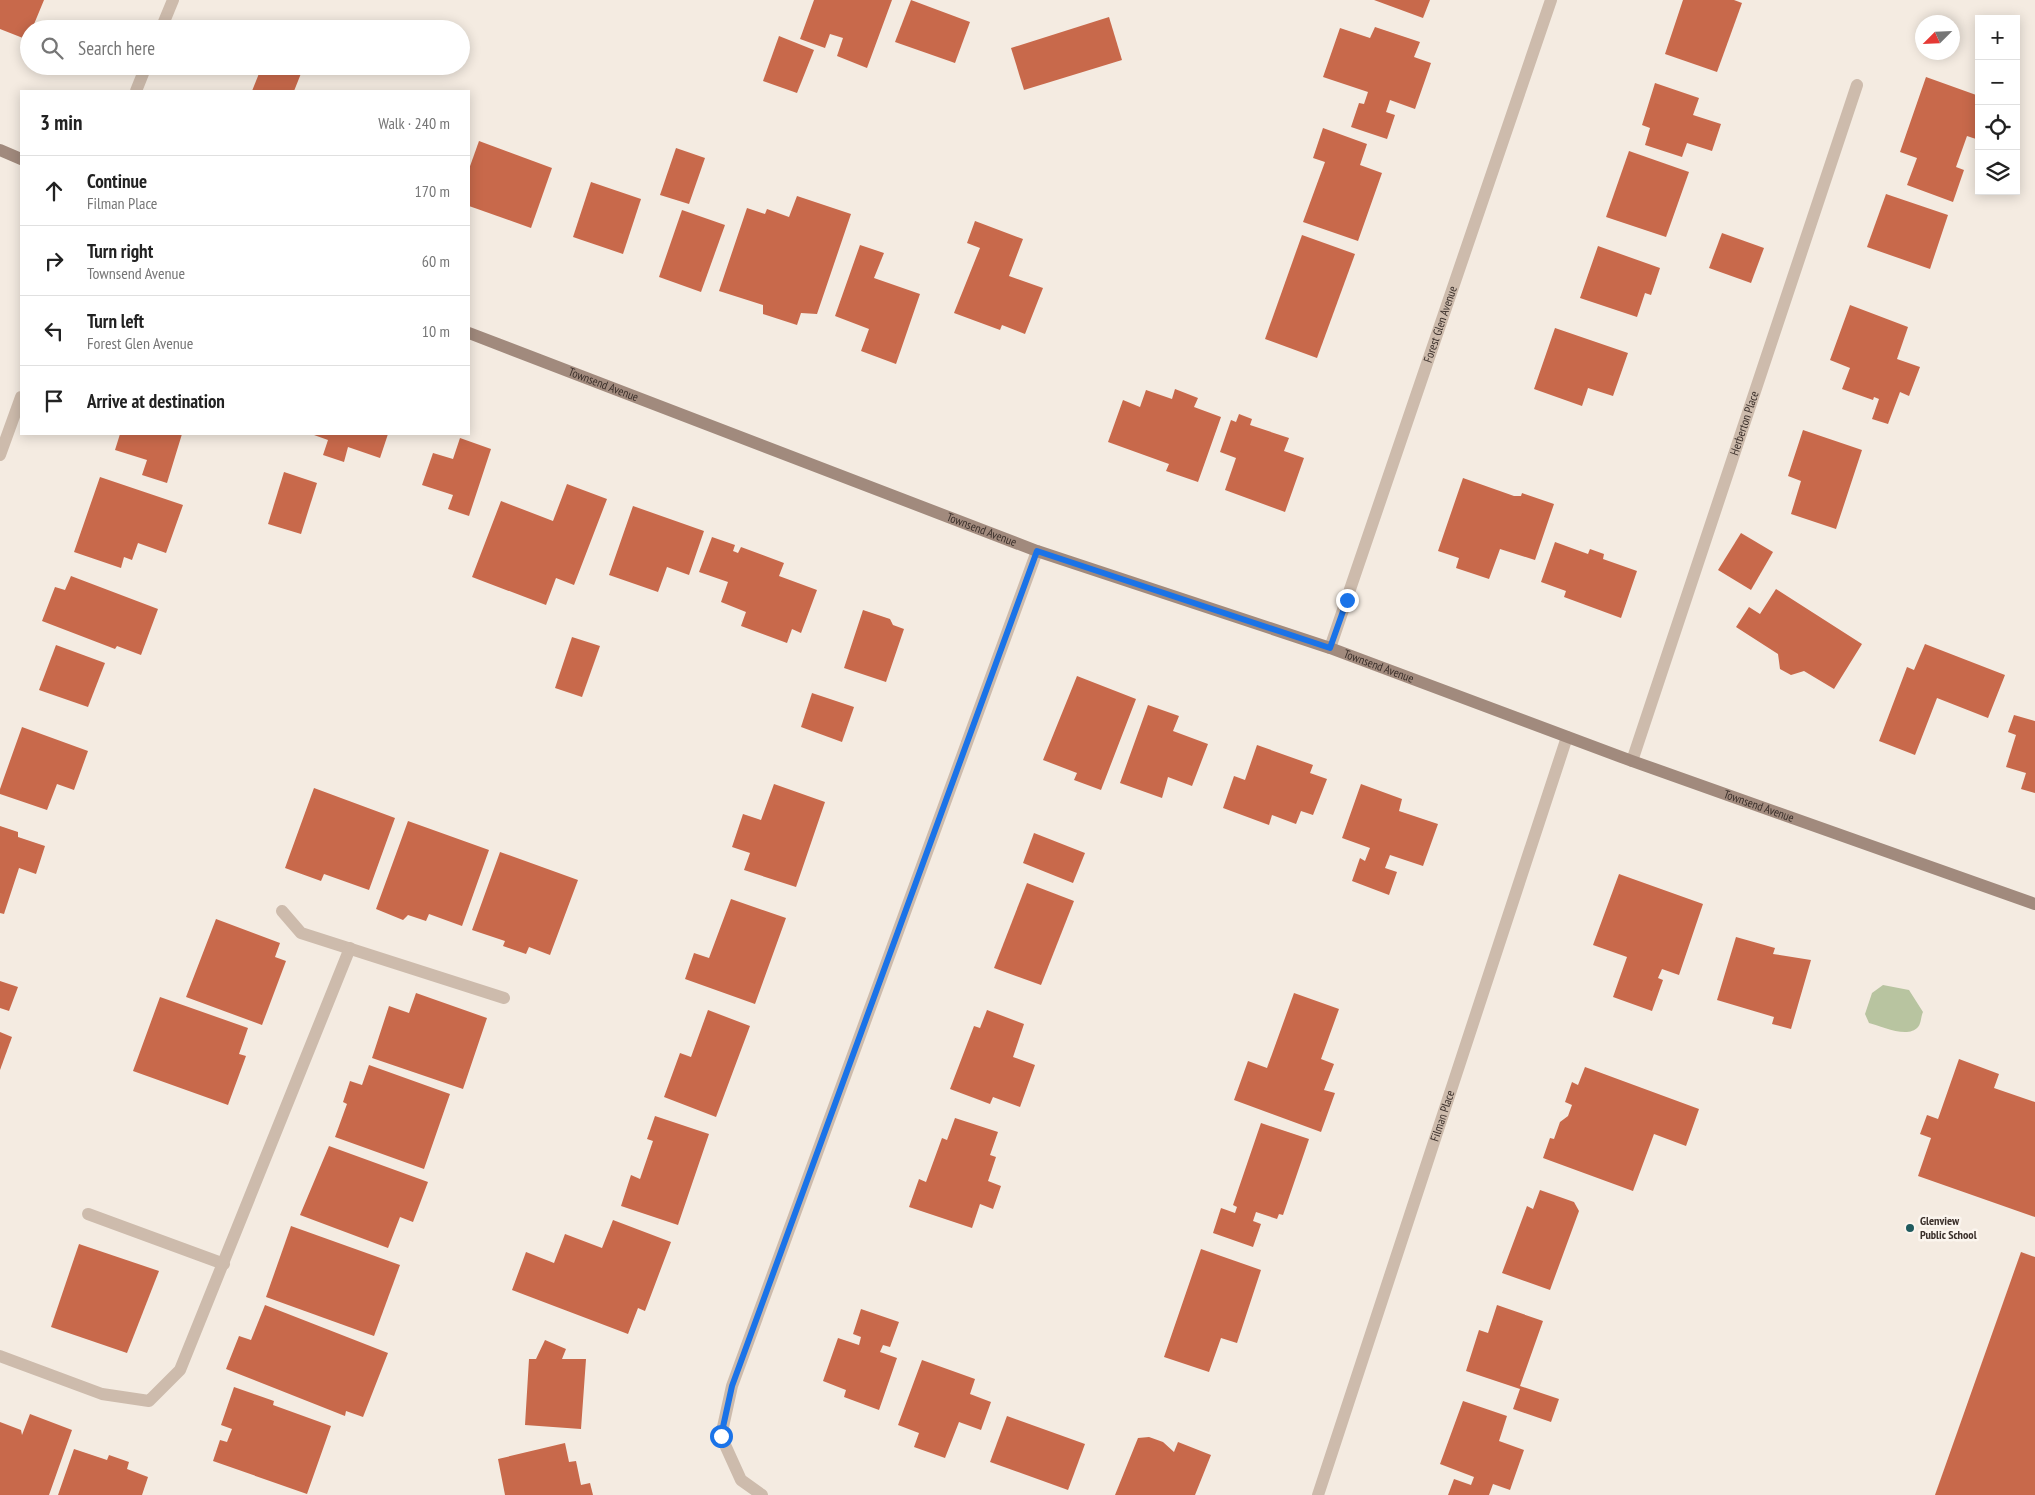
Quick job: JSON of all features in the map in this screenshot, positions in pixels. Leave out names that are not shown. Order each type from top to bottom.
[{"type":"street","points":[[165,20],[173,0]]},
{"type":"street","name":"Forest Glen Avenue","points":[[1330,648],[1552,0]]},
{"type":"street","points":[[136,90],[142,75]]},
{"type":"street","name":"Herberton Place","points":[[1632,761],[1857,85]]},
{"type":"street","points":[[0,150],[20,159]]},
{"type":"street","name":"Townsend Avenue","points":[[470,333],[1037,551],[1330,648],[1632,761],[2035,904]]},
{"type":"street","points":[[0,455],[20,400]]},
{"type":"street","points":[[762,1495],[740,1480],[721,1436],[732,1386],[1037,551]]},
{"type":"street","name":"Filman Place","points":[[1318,1495],[1567,737]]},
{"type":"street","points":[[282,912],[301,933],[504,998]]},
{"type":"street","points":[[0,1356],[102,1394],[149,1401],[180,1370],[350,948]]},
{"type":"street","points":[[88,1214],[224,1264]]},
{"type":"green space","points":[[1883,985],[1909,990],[1923,1012],[1919,1026],[1914,1030],[1901,1032],[1869,1023],[1865,1014],[1872,993]]},
{"type":"building","points":[[0,0],[44,0],[36,20],[20,20],[20,37],[0,29]]},
{"type":"building","points":[[814,0],[892,0],[867,68],[837,56],[843,38],[830,34],[825,48],[800,39]]},
{"type":"building","points":[[911,0],[970,22],[955,63],[895,42]]},
{"type":"building","points":[[1374,0],[1430,0],[1423,18]]},
{"type":"building","points":[[1683,0],[1734,0],[1742,3],[1717,72],[1665,54]]},
{"type":"building","points":[[1109,17],[1122,60],[1024,90],[1011,48]]},
{"type":"building","points":[[1375,27],[1420,42],[1414,57],[1431,63],[1415,109],[1390,100],[1386,112],[1395,115],[1387,139],[1351,127],[1359,103],[1364,104],[1368,92],[1323,77],[1340,28],[1370,38]]},
{"type":"building","points":[[779,36],[814,50],[797,93],[763,81]]},
{"type":"building","points":[[258,75],[300,75],[294,90],[252,90]]},
{"type":"building","points":[[1926,77],[1975,95],[1975,139],[1967,136],[1956,167],[1964,170],[1953,202],[1907,185],[1917,158],[1900,152]]},
{"type":"building","points":[[1655,83],[1699,98],[1693,115],[1721,124],[1712,151],[1687,143],[1682,157],[1645,145],[1650,128],[1642,125]]},
{"type":"building","points":[[1323,128],[1367,144],[1360,165],[1382,173],[1358,241],[1303,222],[1325,162],[1313,158]]},
{"type":"building","points":[[479,141],[552,168],[531,228],[470,206],[470,166]]},
{"type":"building","points":[[676,148],[705,158],[689,204],[660,195]]},
{"type":"building","points":[[1629,151],[1689,172],[1666,237],[1606,217]]},
{"type":"building","points":[[591,182],[641,199],[623,254],[573,237]]},
{"type":"building","points":[[1886,194],[1948,215],[1930,269],[1867,247]]},
{"type":"building","points":[[797,196],[851,214],[817,314],[801,313],[797,325],[763,314],[763,305],[719,291],[747,208],[765,214],[767,209],[789,217]]},
{"type":"building","points":[[682,210],[725,225],[701,292],[659,277]]},
{"type":"building","points":[[975,221],[1023,239],[1009,276],[1043,288],[1025,334],[1002,325],[1000,330],[954,313],[980,248],[967,243]]},
{"type":"building","points":[[1722,233],[1764,248],[1751,283],[1709,268]]},
{"type":"building","points":[[1302,235],[1355,254],[1317,358],[1265,339]]},
{"type":"building","points":[[860,245],[884,253],[874,278],[920,294],[896,364],[861,351],[869,329],[835,316]]},
{"type":"building","points":[[1598,246],[1660,268],[1651,295],[1645,293],[1637,317],[1580,298]]},
{"type":"building","points":[[1850,305],[1908,327],[1897,359],[1920,367],[1909,396],[1900,392],[1888,424],[1872,419],[1879,399],[1874,397],[1873,400],[1842,389],[1850,368],[1830,360]]},
{"type":"building","points":[[1555,328],[1628,353],[1613,396],[1588,388],[1582,406],[1534,389]]},
{"type":"building","points":[[1175,389],[1198,398],[1194,407],[1221,417],[1198,482],[1166,471],[1169,464],[1108,442],[1123,400],[1140,407],[1146,390],[1172,399]]},
{"type":"building","points":[[1239,414],[1252,419],[1250,425],[1289,438],[1284,451],[1304,458],[1285,512],[1225,490],[1236,458],[1220,452],[1231,420],[1236,422]]},
{"type":"building","points":[[1803,430],[1862,450],[1836,529],[1791,514],[1801,481],[1788,476]]},
{"type":"building","points":[[120,435],[182,435],[167,483],[142,475],[147,460],[115,450]]},
{"type":"building","points":[[314,435],[388,435],[380,458],[348,447],[344,462],[323,455],[328,440]]},
{"type":"building","points":[[460,438],[491,449],[469,516],[448,509],[453,495],[422,485],[433,453],[453,459]]},
{"type":"building","points":[[284,472],[317,483],[301,534],[268,524]]},
{"type":"building","points":[[100,477],[183,505],[166,553],[138,543],[132,560],[124,557],[121,568],[74,552]]},
{"type":"building","points":[[1463,478],[1514,496],[1521,496],[1522,493],[1554,504],[1535,560],[1500,549],[1489,579],[1456,568],[1459,558],[1438,551]]},
{"type":"building","points":[[567,484],[607,499],[574,585],[556,578],[546,605],[472,577],[501,501],[553,521]]},
{"type":"building","points":[[633,506],[704,531],[689,575],[667,567],[658,592],[609,575]]},
{"type":"building","points":[[1741,533],[1773,552],[1751,590],[1718,570]]},
{"type":"building","points":[[712,537],[735,545],[733,551],[738,553],[741,547],[784,563],[779,576],[817,590],[801,633],[792,629],[787,643],[741,626],[746,612],[721,602],[728,582],[699,572]]},
{"type":"building","points":[[1555,542],[1588,554],[1590,549],[1604,554],[1603,559],[1637,571],[1621,618],[1564,597],[1566,591],[1541,582]]},
{"type":"building","points":[[71,576],[158,609],[141,655],[117,646],[115,649],[42,621],[55,587],[65,590]]},
{"type":"building","points":[[1776,589],[1862,644],[1834,689],[1804,671],[1791,675],[1780,669],[1778,654],[1736,627],[1749,607],[1760,614]]},
{"type":"building","points":[[863,610],[890,619],[893,625],[904,629],[886,682],[844,668]]},
{"type":"building","points":[[572,637],[600,646],[582,697],[555,688]]},
{"type":"building","points":[[1925,644],[2005,675],[1988,718],[1937,698],[1915,755],[1879,741],[1907,667],[1914,670]]},
{"type":"building","points":[[56,645],[105,663],[88,707],[39,690]]},
{"type":"building","points":[[1077,676],[1136,699],[1101,790],[1074,780],[1077,773],[1043,760]]},
{"type":"building","points":[[812,693],[854,707],[842,742],[801,727]]},
{"type":"building","points":[[1148,705],[1179,716],[1173,731],[1208,744],[1192,786],[1168,777],[1162,798],[1120,783]]},
{"type":"building","points":[[2014,715],[2035,721],[2035,793],[2021,789],[2026,773],[2006,767],[2016,735],[2008,732]]},
{"type":"building","points":[[22,727],[88,751],[74,790],[57,784],[47,810],[0,794],[0,789]]},
{"type":"building","points":[[1257,745],[1313,765],[1310,773],[1327,779],[1313,815],[1301,811],[1296,824],[1272,815],[1269,825],[1223,808],[1234,776],[1245,780]]},
{"type":"building","points":[[774,784],[825,802],[796,887],[744,870],[750,853],[732,847],[743,814],[761,820]]},
{"type":"building","points":[[1361,784],[1402,799],[1399,811],[1438,824],[1423,866],[1390,855],[1385,868],[1397,872],[1389,895],[1352,881],[1360,858],[1365,861],[1370,848],[1342,838]]},
{"type":"building","points":[[314,788],[395,818],[369,890],[324,874],[321,881],[285,868]]},
{"type":"building","points":[[408,821],[489,850],[462,926],[429,914],[426,921],[408,915],[403,920],[376,909]]},
{"type":"building","points":[[0,826],[18,832],[18,837],[45,846],[36,874],[19,868],[4,914],[0,913]]},
{"type":"building","points":[[1034,833],[1085,853],[1073,883],[1023,863]]},
{"type":"building","points":[[500,852],[578,880],[550,955],[529,947],[526,954],[503,946],[505,941],[472,930]]},
{"type":"building","points":[[1619,874],[1703,904],[1679,975],[1662,969],[1658,978],[1663,980],[1652,1011],[1613,997],[1627,957],[1593,945]]},
{"type":"building","points":[[1027,883],[1074,901],[1041,985],[994,968]]},
{"type":"building","points":[[731,899],[786,918],[755,1004],[685,979],[694,953],[709,958]]},
{"type":"building","points":[[216,919],[280,943],[275,957],[286,961],[262,1025],[186,997]]},
{"type":"building","points":[[1736,937],[1775,948],[1773,954],[1811,960],[1791,1029],[1772,1024],[1774,1017],[1717,1000]]},
{"type":"building","points":[[0,981],[18,987],[9,1011],[0,1008]]},
{"type":"building","points":[[416,993],[487,1018],[463,1089],[372,1058],[389,1006],[409,1013]]},
{"type":"building","points":[[1294,993],[1339,1009],[1321,1059],[1334,1064],[1324,1090],[1335,1093],[1321,1132],[1234,1100],[1248,1061],[1267,1068]]},
{"type":"building","points":[[160,997],[248,1028],[239,1054],[246,1056],[228,1105],[133,1071]]},
{"type":"building","points":[[708,1010],[750,1026],[716,1117],[664,1097],[680,1053],[691,1057]]},
{"type":"building","points":[[987,1010],[1024,1024],[1013,1057],[1035,1065],[1020,1107],[993,1097],[990,1104],[950,1089],[974,1026],[980,1028]]},
{"type":"building","points":[[0,1032],[12,1037],[0,1070]]},
{"type":"building","points":[[1959,1059],[1999,1074],[1994,1088],[2035,1102],[2035,1217],[1918,1176],[1931,1138],[1920,1134],[1927,1115],[1938,1119]]},
{"type":"building","points":[[369,1065],[450,1094],[424,1169],[335,1137],[347,1104],[343,1102],[350,1081],[362,1085]]},
{"type":"building","points":[[1585,1067],[1699,1109],[1686,1146],[1654,1134],[1633,1191],[1543,1158],[1550,1138],[1554,1139],[1560,1122],[1568,1116],[1572,1105],[1565,1102],[1572,1082],[1578,1085]]},
{"type":"building","points":[[655,1116],[709,1134],[678,1225],[621,1206],[631,1175],[640,1179],[653,1141],[647,1139]]},
{"type":"building","points":[[955,1118],[998,1132],[990,1155],[996,1157],[988,1181],[1001,1186],[993,1209],[980,1204],[972,1228],[909,1207],[919,1179],[926,1182],[942,1138],[947,1140]]},
{"type":"building","points":[[1261,1123],[1309,1139],[1283,1215],[1279,1214],[1277,1219],[1256,1212],[1253,1221],[1261,1224],[1253,1247],[1213,1233],[1221,1208],[1235,1213],[1237,1207],[1233,1205]]},
{"type":"building","points":[[329,1146],[428,1182],[413,1222],[400,1217],[388,1248],[300,1215]]},
{"type":"building","points":[[1540,1190],[1574,1202],[1579,1211],[1550,1290],[1502,1273],[1527,1206],[1533,1209]]},
{"type":"building","points":[[613,1220],[671,1242],[645,1311],[638,1308],[628,1334],[512,1290],[526,1252],[554,1263],[565,1234],[602,1248]]},
{"type":"building","points":[[291,1226],[400,1265],[374,1336],[266,1297]]},
{"type":"building","points":[[79,1244],[159,1271],[127,1353],[51,1327]]},
{"type":"building","points":[[1201,1249],[1261,1270],[1237,1343],[1221,1338],[1209,1372],[1164,1357]]},
{"type":"building","points":[[2021,1252],[2035,1257],[2035,1495],[1935,1495]]},
{"type":"building","points":[[265,1305],[388,1353],[363,1417],[346,1411],[345,1416],[226,1369],[239,1336],[251,1340]]},
{"type":"building","points":[[1497,1305],[1543,1321],[1520,1386],[1559,1399],[1551,1422],[1513,1409],[1520,1389],[1466,1371],[1479,1330],[1488,1333]]},
{"type":"building","points":[[861,1309],[899,1322],[890,1347],[883,1345],[880,1352],[897,1358],[879,1410],[844,1397],[846,1390],[823,1381],[838,1338],[859,1345],[861,1337],[853,1334]]},
{"type":"building","points":[[545,1340],[566,1349],[562,1359],[586,1359],[581,1429],[525,1425],[529,1359],[536,1359]]},
{"type":"building","points":[[922,1360],[975,1379],[970,1394],[991,1402],[981,1430],[959,1422],[945,1458],[914,1447],[919,1433],[898,1425]]},
{"type":"building","points":[[234,1387],[274,1401],[273,1405],[331,1426],[307,1494],[213,1461],[220,1440],[227,1442],[232,1429],[221,1425]]},
{"type":"building","points":[[1463,1401],[1507,1416],[1499,1441],[1524,1450],[1510,1490],[1493,1484],[1489,1495],[1448,1495],[1454,1479],[1471,1485],[1474,1477],[1440,1464]]},
{"type":"building","points":[[30,1414],[72,1430],[49,1495],[0,1495],[0,1422],[21,1430],[22,1435]]},
{"type":"building","points":[[1007,1416],[1085,1444],[1068,1490],[990,1462]]},
{"type":"building","points":[[1149,1437],[1163,1442],[1174,1452],[1178,1442],[1211,1455],[1195,1495],[1115,1495],[1138,1438]]},
{"type":"building","points":[[565,1443],[569,1462],[576,1461],[581,1485],[590,1483],[593,1495],[505,1495],[498,1459]]},
{"type":"building","points":[[74,1449],[107,1460],[109,1455],[129,1462],[127,1469],[148,1477],[142,1495],[58,1495]]},
{"type":"place","name":"Glenview Public School","points":[[1910,1228]]},
{"type":"route","points":[[721,1436],[732,1386],[1037,551],[1330,648],[1347,600]]}]
